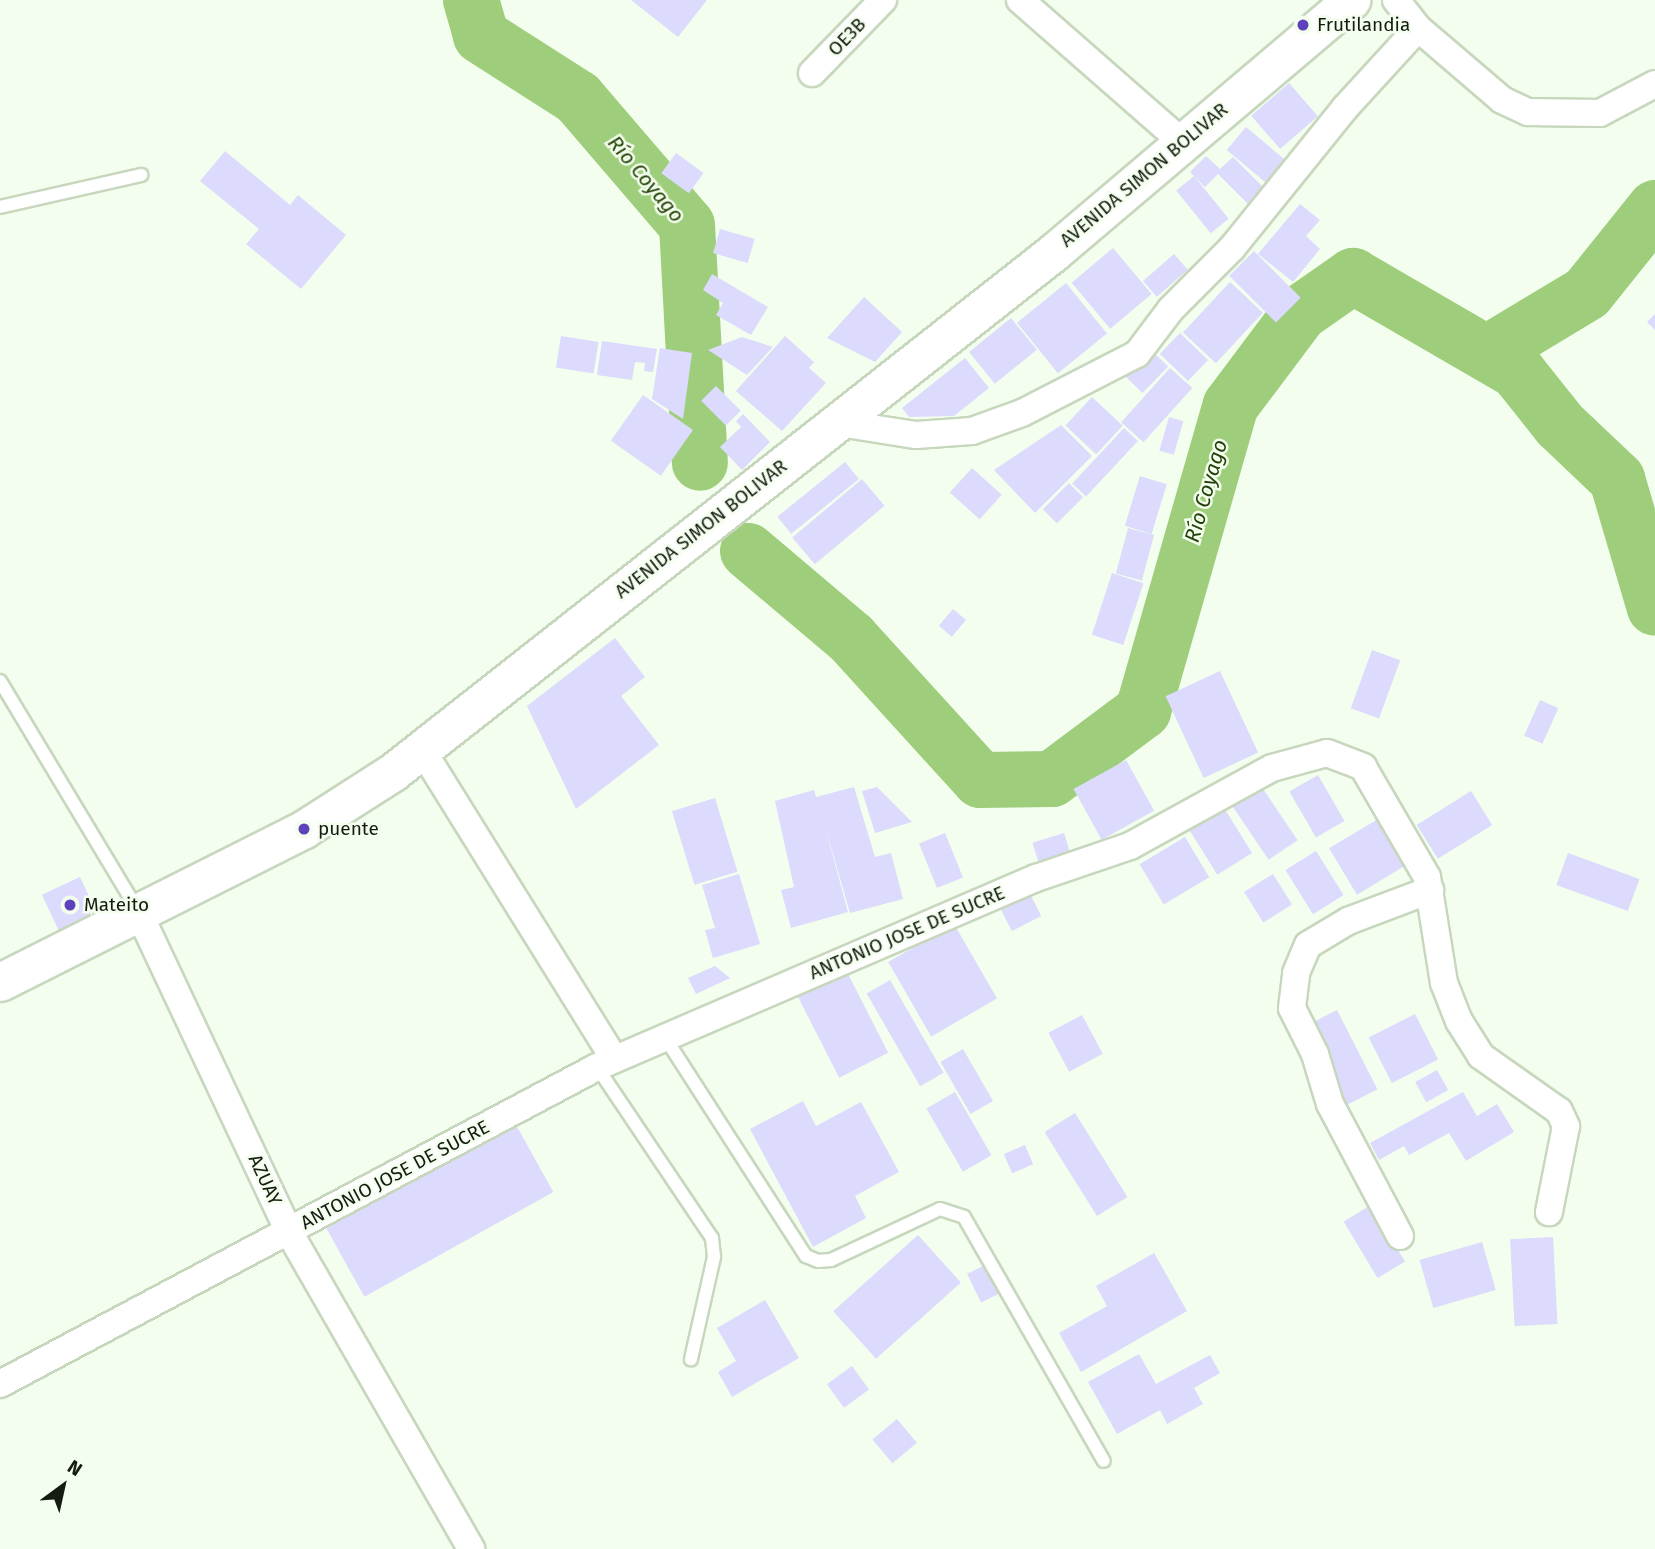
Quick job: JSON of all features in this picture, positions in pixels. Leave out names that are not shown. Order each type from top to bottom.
[{"type":"main road","name":"AVENIDA SIMON BOLIVAR","points":[[0,982],[304,829],[422,750],[497,686],[839,423],[1054,252],[1351,0]]},
{"type":"street","name":"OE3B","points":[[812,74],[883,0]]},
{"type":"street","points":[[1020,0],[1182,142]]},
{"type":"street","points":[[1396,0],[1418,28],[1502,100],[1528,112],[1600,113],[1655,84]]},
{"type":"street","points":[[839,423],[916,435],[972,431],[1022,413],[1137,354],[1171,309],[1232,248],[1345,108],[1418,28]]},
{"type":"street","points":[[422,750],[606,1063]]},
{"type":"street","name":"ANTONIO JOSE DE SUCRE","points":[[0,1384],[606,1063],[1036,878],[1130,846],[1272,768],[1327,752],[1363,767],[1427,877],[1444,983],[1459,1021],[1481,1056],[1559,1111],[1566,1126],[1549,1212]]},
{"type":"street","points":[[1400,1236],[1330,1104],[1315,1054],[1292,1008],[1296,973],[1308,945],[1348,920],[1430,890]]},
{"type":"street","name":"AZUAY","points":[[138,911],[289,1232],[471,1549]]},
{"type":"lane","points":[[0,207],[141,175]]},
{"type":"lane","points":[[0,681],[138,911]]},
{"type":"lane","points":[[664,1037],[806,1256],[818,1261],[831,1260],[940,1209],[964,1217],[1104,1461]]},
{"type":"lane","points":[[606,1063],[712,1238],[713,1257],[691,1359]]},
{"type":"building","points":[[631,0],[707,0],[678,37]]},
{"type":"building","points":[[1289,83],[1318,116],[1280,149],[1251,116]]},
{"type":"building","points":[[1246,127],[1288,162],[1269,185],[1227,150]]},
{"type":"building","points":[[225,151],[290,205],[298,195],[346,235],[301,289],[246,244],[259,229],[200,181]]},
{"type":"building","points":[[676,153],[704,173],[689,193],[661,173]]},
{"type":"building","points":[[1206,156],[1220,169],[1233,157],[1264,188],[1248,204],[1218,174],[1205,187],[1190,172]]},
{"type":"building","points":[[1194,176],[1229,219],[1211,233],[1176,190]]},
{"type":"building","points":[[1300,204],[1320,220],[1306,236],[1320,249],[1293,282],[1258,254]]},
{"type":"building","points":[[720,229],[755,239],[748,263],[713,253]]},
{"type":"building","points":[[1113,248],[1152,294],[1110,329],[1072,283]]},
{"type":"building","points":[[1254,251],[1301,298],[1276,322],[1229,276]]},
{"type":"building","points":[[1174,254],[1188,270],[1157,297],[1143,281]]},
{"type":"building","points":[[712,274],[768,307],[751,335],[716,315],[723,303],[703,290]]},
{"type":"building","points":[[1230,282],[1263,313],[1216,363],[1183,332]]},
{"type":"building","points":[[1066,283],[1107,334],[1058,373],[1017,323]]},
{"type":"building","points":[[864,297],[902,332],[875,362],[827,338]]},
{"type":"building","points":[[1655,314],[1655,330],[1647,322]]},
{"type":"building","points":[[1011,318],[1037,350],[995,384],[969,352]]},
{"type":"building","points":[[1180,333],[1208,360],[1188,381],[1160,354]]},
{"type":"building","points":[[561,336],[599,342],[594,374],[556,368]]},
{"type":"building","points":[[785,336],[814,362],[809,368],[826,383],[782,431],[736,391]]},
{"type":"building","points":[[742,337],[773,347],[747,375],[708,350]]},
{"type":"building","points":[[602,341],[657,349],[653,372],[644,371],[645,363],[635,362],[632,380],[597,375]]},
{"type":"building","points":[[1148,347],[1168,366],[1142,393],[1122,374]]},
{"type":"building","points":[[660,348],[692,353],[683,419],[652,399]]},
{"type":"building","points":[[965,358],[989,388],[954,416],[909,417],[902,408]]},
{"type":"building","points":[[1170,368],[1192,388],[1143,442],[1121,422]]},
{"type":"building","points":[[716,386],[741,411],[726,426],[701,401]]},
{"type":"building","points":[[643,395],[693,430],[661,476],[611,441]]},
{"type":"building","points":[[1092,397],[1123,426],[1096,454],[1065,426]]},
{"type":"building","points":[[743,414],[770,442],[742,470],[720,447],[741,427],[736,421]]},
{"type":"building","points":[[1169,417],[1183,421],[1174,455],[1159,451]]},
{"type":"building","points":[[1061,425],[1092,456],[1035,513],[994,470]]},
{"type":"building","points":[[1124,428],[1138,441],[1086,497],[1072,484]]},
{"type":"building","points":[[845,462],[859,479],[791,534],[777,517]]},
{"type":"building","points":[[972,468],[1002,495],[980,519],[950,493]]},
{"type":"building","points":[[1140,476],[1167,484],[1152,534],[1125,526]]},
{"type":"building","points":[[862,479],[884,506],[815,564],[792,537]]},
{"type":"building","points":[[1069,483],[1083,497],[1057,523],[1043,509]]},
{"type":"building","points":[[1128,528],[1154,535],[1142,580],[1116,573]]},
{"type":"building","points":[[1112,573],[1143,583],[1123,645],[1092,635]]},
{"type":"building","points":[[953,609],[966,620],[952,637],[939,626]]},
{"type":"building","points":[[615,638],[645,677],[621,696],[659,745],[576,809],[527,706]]},
{"type":"building","points":[[1372,650],[1400,660],[1379,719],[1351,708]]},
{"type":"building","points":[[1220,671],[1258,753],[1204,778],[1166,696]]},
{"type":"building","points":[[1540,700],[1558,708],[1542,744],[1524,736]]},
{"type":"building","points":[[1126,760],[1154,811],[1102,840],[1074,789]]},
{"type":"building","points":[[1318,775],[1344,821],[1316,837],[1289,791]]},
{"type":"building","points":[[1259,783],[1298,840],[1269,860],[1230,803]]},
{"type":"building","points":[[854,787],[875,857],[891,853],[903,899],[850,913],[824,823],[848,912],[791,928],[781,890],[794,887],[775,801],[814,790],[816,797]]},
{"type":"building","points":[[877,787],[912,822],[875,833],[862,791]]},
{"type":"building","points":[[1471,791],[1492,825],[1438,859],[1417,825]]},
{"type":"building","points":[[715,798],[738,872],[694,885],[672,811]]},
{"type":"building","points":[[1224,808],[1252,853],[1217,875],[1189,830]]},
{"type":"building","points":[[1378,819],[1406,865],[1357,895],[1329,848]]},
{"type":"building","points":[[945,833],[963,878],[937,888],[919,843]]},
{"type":"building","points":[[1064,833],[1071,856],[1039,866],[1032,843]]},
{"type":"building","points":[[1185,837],[1209,877],[1164,905],[1140,864]]},
{"type":"building","points":[[1316,851],[1344,895],[1313,914],[1285,870]]},
{"type":"building","points":[[1568,853],[1639,879],[1628,911],[1556,885]]},
{"type":"building","points":[[739,874],[760,944],[713,958],[705,930],[715,928],[702,885]]},
{"type":"building","points":[[1273,874],[1292,905],[1263,923],[1244,892]]},
{"type":"building","name":"Mateito","points":[[80,877],[98,915],[60,933],[42,895]]},
{"type":"building","points":[[1029,892],[1041,916],[1012,931],[1000,907]]},
{"type":"building","points":[[954,924],[997,998],[931,1036],[888,962]]},
{"type":"building","points":[[715,966],[730,978],[696,994],[688,978]]},
{"type":"building","points":[[846,970],[888,1053],[839,1078],[797,995]]},
{"type":"building","points":[[890,980],[944,1073],[920,1086],[867,994]]},
{"type":"building","points":[[1337,1010],[1377,1089],[1346,1105],[1306,1026]]},
{"type":"building","points":[[1415,1014],[1438,1059],[1392,1083],[1369,1038]]},
{"type":"building","points":[[1082,1015],[1103,1054],[1069,1072],[1048,1033]]},
{"type":"building","points":[[963,1049],[993,1101],[970,1114],[940,1062]]},
{"type":"building","points":[[1437,1070],[1448,1090],[1426,1102],[1415,1082]]},
{"type":"building","points":[[955,1092],[992,1155],[963,1172],[926,1108]]},
{"type":"building","points":[[1463,1092],[1477,1116],[1497,1104],[1514,1132],[1466,1161],[1449,1133],[1409,1155],[1404,1146],[1379,1160],[1370,1143]]},
{"type":"building","points":[[803,1101],[816,1126],[861,1102],[899,1172],[855,1196],[866,1218],[813,1247],[750,1129]]},
{"type":"building","points":[[1075,1113],[1127,1197],[1097,1216],[1044,1132]]},
{"type":"building","points":[[515,1123],[553,1192],[364,1297],[326,1228]]},
{"type":"building","points":[[1025,1145],[1033,1164],[1012,1173],[1004,1154]]},
{"type":"building","points":[[1371,1205],[1405,1262],[1378,1278],[1344,1221]]},
{"type":"building","points":[[918,1235],[961,1283],[876,1359],[833,1311]]},
{"type":"building","points":[[1553,1237],[1558,1324],[1515,1326],[1510,1239]]},
{"type":"building","points":[[1482,1242],[1496,1290],[1433,1308],[1420,1260]]},
{"type":"building","points":[[1154,1253],[1187,1311],[1081,1372],[1059,1333],[1107,1306],[1096,1286]]},
{"type":"building","points":[[985,1265],[999,1294],[981,1303],[967,1274]]},
{"type":"building","points":[[765,1300],[799,1358],[732,1397],[718,1372],[736,1361],[717,1328]]},
{"type":"building","points":[[1139,1354],[1156,1384],[1210,1355],[1220,1373],[1194,1388],[1203,1404],[1167,1424],[1160,1410],[1117,1434],[1088,1382]]},
{"type":"building","points":[[852,1366],[869,1389],[844,1408],[827,1384]]},
{"type":"building","points":[[897,1419],[917,1443],[892,1463],[872,1440]]},
{"type":"waterway","name":"Río Coyago","points":[[471,0],[481,36],[578,98],[687,225],[700,463]]},
{"type":"waterway","points":[[1489,352],[1587,293],[1655,208]]},
{"type":"waterway","name":"Río Coyago","points":[[748,551],[851,638],[980,780],[1052,779],[1143,711],[1231,405],[1300,313],[1353,276],[1517,371],[1560,425],[1617,479],[1655,608]]},
{"type":"place","name":"Frutilandia","points":[[1303,25]]},
{"type":"place","name":"puente","points":[[304,829]]},
{"type":"place","name":"Mateito","points":[[70,905]]}]
